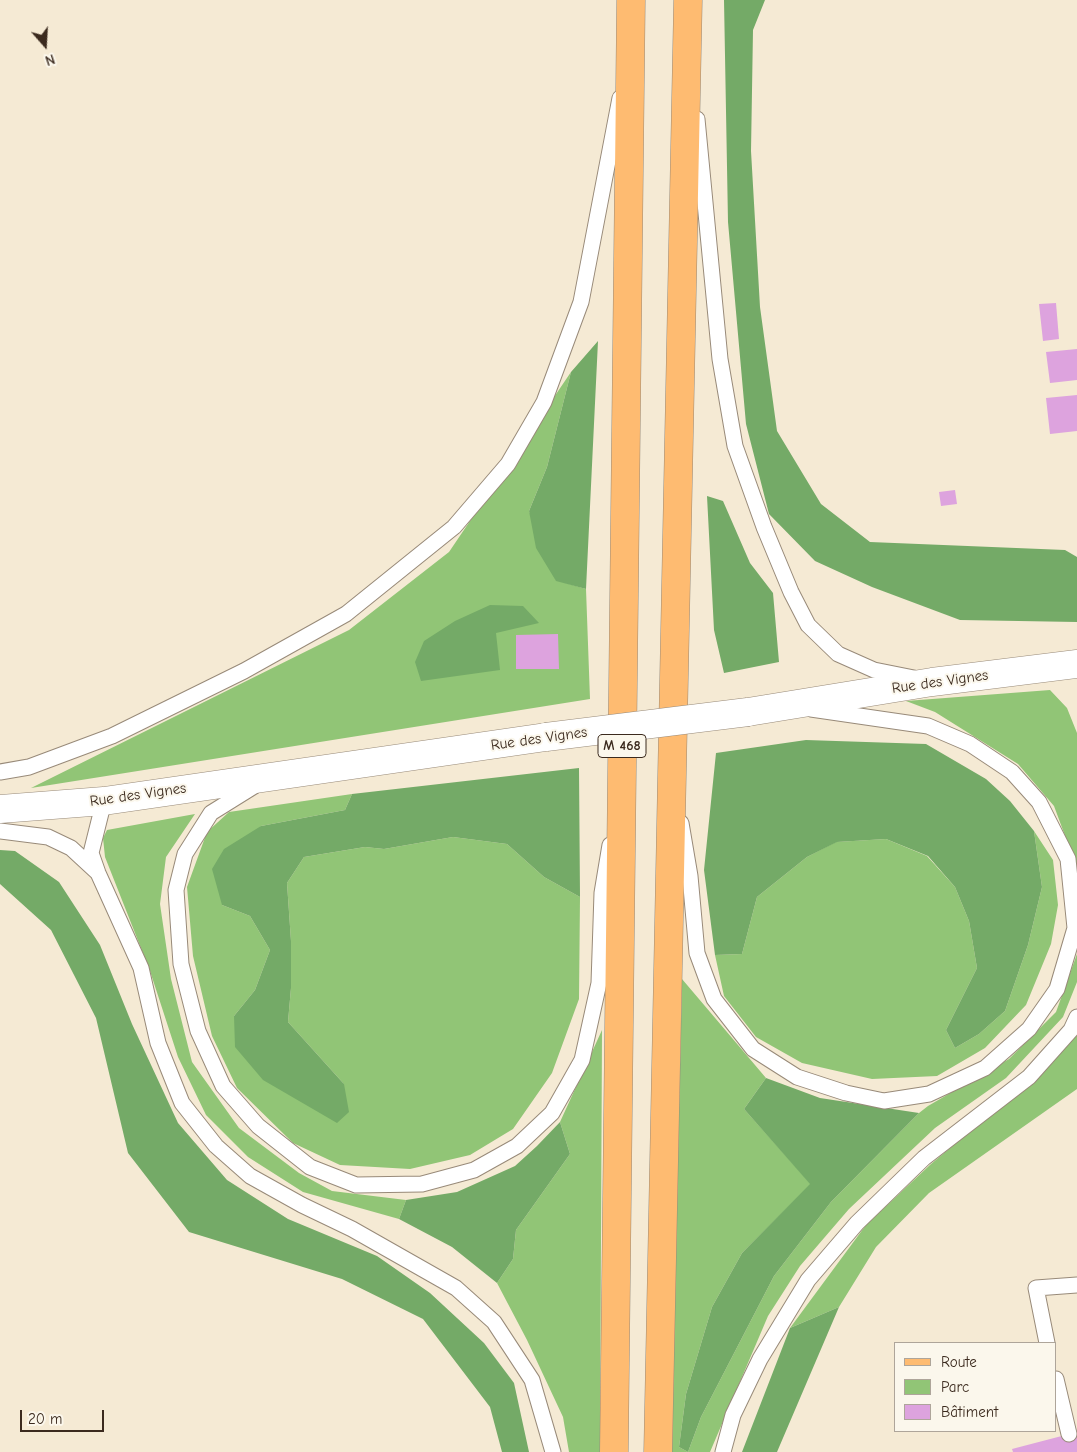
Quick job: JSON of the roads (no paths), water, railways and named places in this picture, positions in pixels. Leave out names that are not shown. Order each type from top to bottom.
[{"type":"main road","name":"M 468","points":[[614,1452],[631,0]]},
{"type":"main road","points":[[658,1452],[688,0]]},
{"type":"street","name":"Rue des Vignes","points":[[0,809],[104,801],[546,737],[748,712],[932,682],[1077,664]]},
{"type":"lane","points":[[688,27],[720,359],[735,446],[764,527],[791,592],[808,625],[838,654],[874,670],[932,682]]},
{"type":"lane","points":[[0,772],[29,768],[112,736],[244,671],[346,614],[454,527],[508,464],[544,402],[581,302],[631,40]]},
{"type":"lane","points":[[672,771],[690,876],[697,953],[714,999],[754,1049],[797,1077],[846,1093],[884,1101],[929,1094],[985,1068],[1029,1029],[1057,989],[1074,928],[1068,859],[1039,802],[1012,772],[970,744],[928,726],[787,706]]},
{"type":"lane","points":[[269,777],[211,812],[185,854],[176,890],[181,964],[198,1031],[224,1086],[258,1126],[310,1167],[356,1185],[422,1184],[474,1170],[518,1146],[552,1113],[582,1060],[599,983],[602,893],[621,782]]},
{"type":"lane","points":[[104,801],[91,853],[98,873],[141,968],[158,1042],[182,1102],[216,1146],[250,1176],[302,1205],[352,1229],[456,1288],[494,1322],[532,1380],[552,1452]]},
{"type":"lane","points":[[0,831],[48,837],[71,848],[98,873]]},
{"type":"lane","points":[[723,1452],[733,1415],[760,1359],[808,1280],[857,1223],[924,1158],[1029,1077],[1071,1030],[1077,1017]]},
{"type":"lane","points":[[1048,1342],[1036,1288],[1077,1285]]},
{"type":"lane","points":[[1057,1383],[1070,1434]]}]
